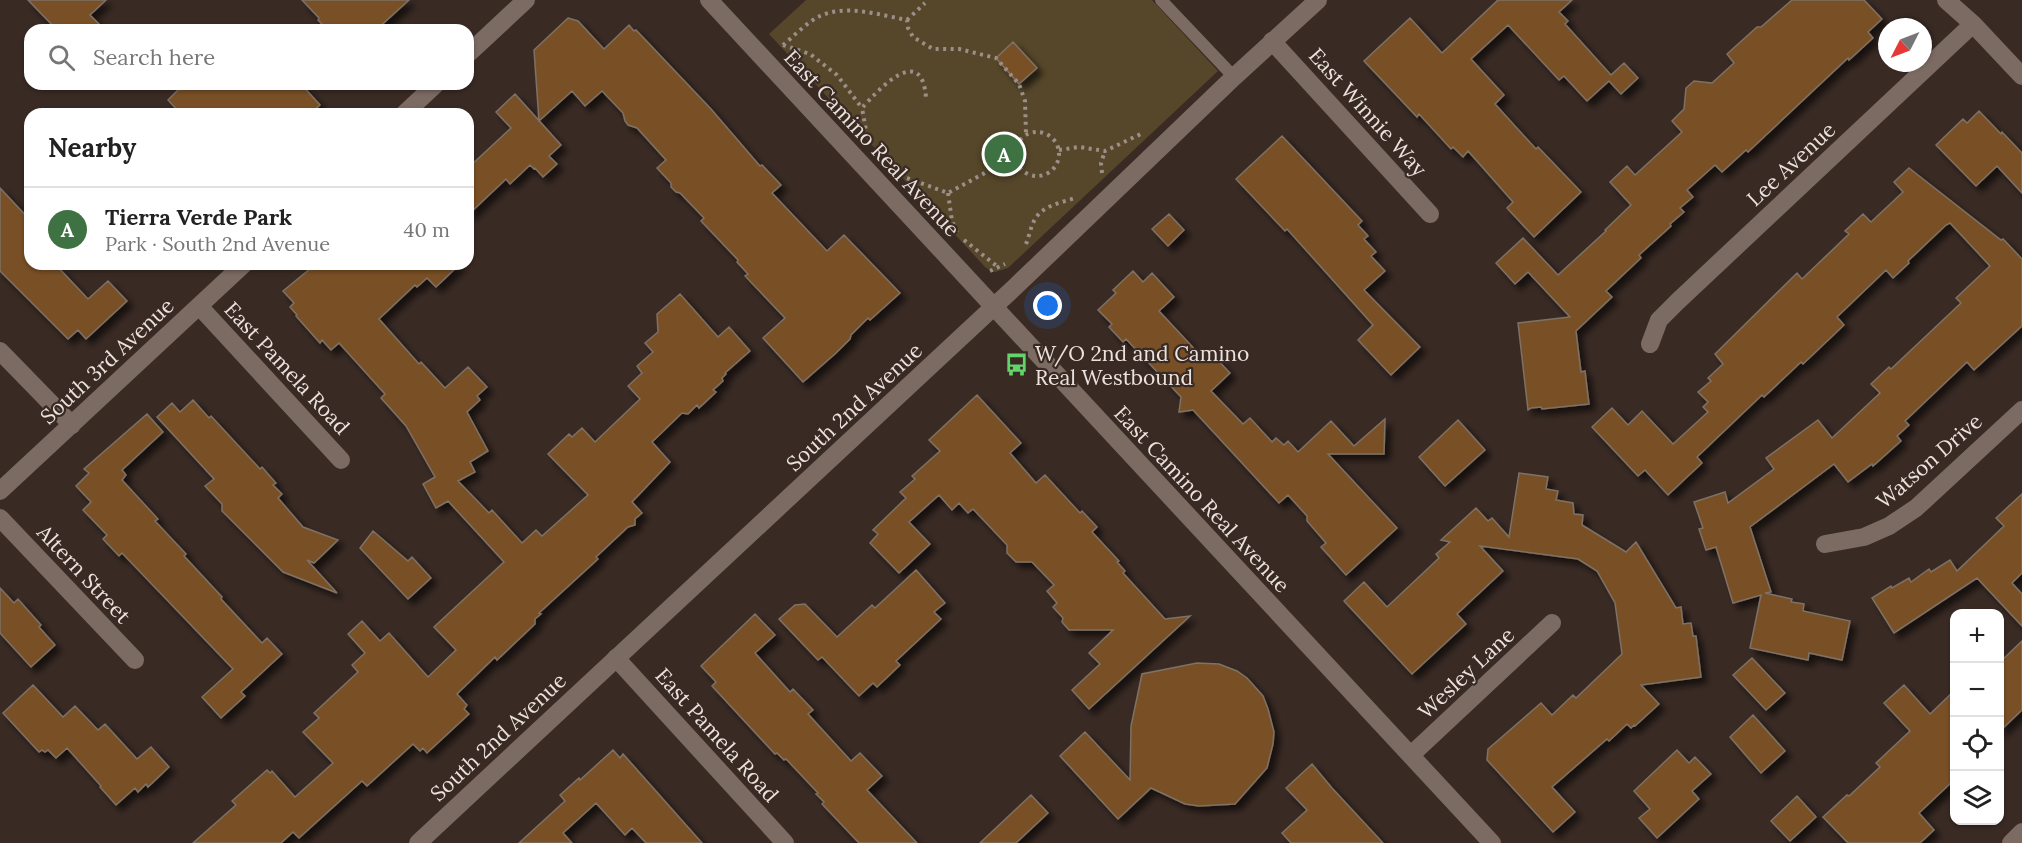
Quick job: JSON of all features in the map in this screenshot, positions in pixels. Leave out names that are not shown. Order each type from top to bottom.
[{"type":"street","points":[[474,48],[526,0]]},
{"type":"street","name":"East Camino Real Avenue","points":[[709,0],[1492,843]]},
{"type":"street","name":"South 2nd Avenue","points":[[418,843],[993,308],[1234,77],[1318,0]]},
{"type":"street","points":[[1946,0],[1973,24],[2022,76]]},
{"type":"street","name":"Lee Avenue","points":[[1650,344],[1659,320],[1677,302],[1973,24]]},
{"type":"street","name":"East Winnie Way","points":[[1272,41],[1430,214]]},
{"type":"street","points":[[410,108],[430,90]]},
{"type":"street","name":"South 3rd Avenue","points":[[0,491],[238,270]]},
{"type":"street","name":"East Pamela Road","points":[[199,306],[342,460]]},
{"type":"street","points":[[0,351],[72,425]]},
{"type":"street","name":"Watson Drive","points":[[1825,544],[1864,537],[1890,526],[1916,508],[2022,410]]},
{"type":"street","name":"Altern Street","points":[[0,518],[135,660]]},
{"type":"street","name":"Wesley Lane","points":[[1411,755],[1552,623]]},
{"type":"street","name":"East Pamela Road","points":[[616,658],[785,843]]},
{"type":"street","points":[[2010,843],[2022,832]]},
{"type":"lane","points":[[1161,0],[1234,77]]},
{"type":"path","points":[[907,20],[925,3]]},
{"type":"path","points":[[873,143],[866,135],[862,108],[837,75],[810,54],[783,45],[819,16],[841,10],[867,12],[907,20]]},
{"type":"path","points":[[907,20],[913,37],[933,49],[959,49],[996,58],[1019,84],[1025,101],[1026,134]]},
{"type":"path","points":[[862,108],[890,79],[912,72],[921,76],[925,82],[926,98]]},
{"type":"path","points":[[902,173],[909,180],[948,193],[983,174],[1015,152],[1020,139],[1026,134],[1039,131],[1046,134],[1057,143],[1059,150],[1056,165],[1045,174],[1038,176],[1030,175],[1019,166],[1015,152]]},
{"type":"path","points":[[1059,150],[1079,147],[1105,151],[1146,132]]},
{"type":"path","points":[[1095,180],[1102,174],[1101,163],[1105,151]]},
{"type":"path","points":[[1019,250],[1027,243],[1035,219],[1042,211],[1059,202],[1074,199],[1081,192]]},
{"type":"path","points":[[948,193],[952,221],[958,235],[1003,272]]},
{"type":"path","points":[[990,271],[1005,265],[1012,258]]},
{"type":"shaded area","points":[[806,0],[1152,0],[1218,71],[1008,268],[995,272],[986,268],[769,34]]},
{"type":"building","points":[[28,0],[106,0],[90,15],[99,24],[51,24]]},
{"type":"building","points":[[302,0],[409,0],[383,24],[322,24]]},
{"type":"building","points":[[1498,0],[1572,0],[1559,12],[1568,21],[1565,24],[1611,75],[1624,63],[1638,78],[1621,94],[1609,81],[1587,101],[1564,76],[1559,80],[1508,25],[1471,59],[1504,95],[1495,104],[1536,149],[1538,147],[1581,192],[1534,237],[1507,208],[1513,202],[1468,151],[1463,157],[1453,147],[1451,149],[1419,114],[1417,117],[1364,61],[1410,18],[1442,53]]},
{"type":"building","points":[[1792,0],[1864,0],[1881,18],[1878,18],[1878,23],[1868,32],[1873,38],[1849,60],[1848,58],[1748,152],[1746,150],[1722,172],[1715,165],[1687,190],[1693,197],[1680,208],[1684,212],[1639,255],[1641,258],[1606,291],[1612,297],[1576,331],[1581,372],[1585,371],[1589,404],[1528,410],[1518,323],[1570,317],[1528,272],[1515,284],[1496,263],[1523,238],[1558,275],[1631,205],[1610,182],[1627,166],[1635,175],[1682,132],[1672,121],[1684,109],[1686,88],[1694,81],[1712,83],[1734,63],[1727,54],[1757,27],[1761,27]]},
{"type":"building","points":[[568,18],[578,21],[604,49],[629,25],[634,31],[636,30],[711,109],[760,166],[762,165],[781,185],[772,193],[827,251],[844,235],[900,293],[870,320],[868,318],[836,353],[803,382],[763,338],[785,318],[745,276],[748,274],[737,262],[738,260],[701,221],[704,218],[671,187],[671,183],[657,168],[666,160],[637,128],[628,125],[623,113],[602,91],[585,106],[572,91],[539,121],[534,50]]},
{"type":"building","points":[[1013,42],[1037,68],[1019,84],[996,58]]},
{"type":"building","points":[[178,90],[306,90],[320,105],[317,108],[175,108],[168,100]]},
{"type":"building","points":[[515,94],[561,145],[549,156],[557,164],[543,177],[530,165],[510,184],[506,179],[474,209],[474,162],[511,128],[496,112]]},
{"type":"building","points":[[1979,111],[2022,153],[2022,193],[1997,166],[1976,186],[1936,145],[1963,119],[1967,123]]},
{"type":"building","points":[[1282,136],[1362,221],[1358,225],[1368,236],[1364,239],[1376,252],[1371,256],[1385,271],[1364,290],[1420,347],[1391,375],[1358,340],[1373,325],[1287,229],[1285,231],[1236,179]]},
{"type":"building","points":[[1909,168],[2001,240],[2003,239],[2022,259],[2022,326],[1974,370],[1967,362],[1905,421],[1909,425],[1897,436],[1901,441],[1873,466],[1872,464],[1848,482],[1834,464],[1750,527],[1771,592],[1765,593],[1804,604],[1803,611],[1850,621],[1842,660],[1809,653],[1808,660],[1750,648],[1761,595],[1733,603],[1716,547],[1706,550],[1699,529],[1703,528],[1694,502],[1725,492],[1728,503],[1774,469],[1766,458],[1818,420],[1832,438],[1880,393],[1871,384],[1889,367],[1891,369],[1961,303],[1956,298],[1990,266],[1950,223],[1946,225],[1893,278],[1886,270],[1837,317],[1844,325],[1803,364],[1801,362],[1764,397],[1762,395],[1697,457],[1702,463],[1668,495],[1645,470],[1638,476],[1592,427],[1612,408],[1628,425],[1642,411],[1673,444],[1708,412],[1703,407],[1708,402],[1698,392],[1711,381],[1708,378],[1723,364],[1715,354],[1797,273],[1802,279],[1849,234],[1845,231],[1863,214],[1871,222],[1903,192],[1894,182]]},
{"type":"building","points":[[0,188],[24,214],[24,270],[61,270],[88,299],[108,281],[127,301],[86,339],[78,330],[68,339],[0,271]]},
{"type":"building","points":[[1169,214],[1184,230],[1168,246],[1152,229]]},
{"type":"building","points":[[309,270],[454,270],[436,287],[427,278],[417,287],[415,285],[379,319],[419,364],[421,362],[445,388],[468,367],[487,387],[477,396],[480,400],[467,412],[488,451],[470,462],[475,472],[458,481],[489,513],[492,510],[522,543],[536,530],[542,536],[588,495],[548,454],[569,434],[572,437],[582,428],[595,442],[640,399],[628,386],[642,373],[637,366],[653,352],[645,343],[658,332],[657,314],[680,294],[718,337],[729,327],[750,351],[725,373],[723,381],[713,390],[716,392],[699,408],[697,405],[688,414],[682,413],[652,442],[670,462],[632,502],[642,513],[635,519],[635,525],[628,527],[596,557],[598,559],[539,613],[541,614],[535,619],[535,624],[497,660],[495,657],[457,694],[467,705],[464,709],[469,714],[427,753],[423,748],[420,751],[413,744],[367,786],[362,781],[299,838],[293,832],[281,843],[193,843],[236,805],[232,801],[267,770],[270,773],[272,771],[295,797],[333,763],[303,732],[319,718],[314,713],[358,672],[352,665],[365,653],[348,634],[362,621],[380,641],[389,633],[428,677],[456,650],[434,627],[504,562],[448,501],[436,508],[423,484],[435,477],[406,426],[381,398],[385,394],[339,343],[331,350],[322,340],[320,343],[296,316],[290,307],[294,303],[283,291]]},
{"type":"building","points":[[1133,271],[1143,282],[1152,273],[1174,297],[1159,311],[1201,356],[1208,350],[1230,373],[1211,391],[1243,424],[1250,418],[1272,442],[1276,438],[1284,445],[1288,441],[1298,452],[1331,421],[1354,446],[1385,419],[1384,454],[1328,454],[1397,528],[1346,575],[1321,547],[1326,543],[1307,521],[1307,516],[1288,495],[1279,503],[1193,410],[1179,412],[1181,397],[1126,339],[1123,342],[1109,327],[1112,324],[1098,310],[1116,293],[1113,290]]},
{"type":"building","points":[[977,395],[1021,443],[1010,453],[1036,483],[1045,475],[1080,513],[1082,511],[1097,527],[1092,532],[1119,561],[1117,562],[1125,571],[1123,573],[1165,619],[1190,616],[1089,709],[1072,690],[1100,664],[1089,653],[1113,630],[1069,630],[1062,622],[1063,618],[1053,607],[1057,603],[1047,591],[1054,585],[1032,562],[1016,562],[1007,553],[1007,545],[973,509],[968,513],[959,503],[952,510],[939,495],[909,522],[930,544],[899,573],[870,543],[878,534],[873,530],[906,498],[900,492],[915,479],[912,476],[940,451],[929,440]]},
{"type":"building","points":[[193,400],[276,483],[273,485],[282,494],[278,498],[303,527],[338,540],[314,563],[307,560],[337,593],[283,572],[222,511],[222,504],[205,486],[214,479],[157,417],[172,403],[180,412]]},
{"type":"building","points":[[147,414],[163,432],[122,470],[126,475],[122,480],[158,519],[155,521],[186,554],[184,556],[222,597],[221,599],[262,643],[267,638],[282,654],[241,692],[245,696],[221,718],[202,697],[233,669],[122,553],[119,556],[103,539],[107,535],[83,510],[91,502],[76,486],[89,473],[84,469]]},
{"type":"building","points":[[1458,420],[1485,450],[1445,486],[1419,457]]},
{"type":"building","points":[[1519,473],[1548,477],[1546,489],[1558,491],[1556,500],[1573,503],[1574,514],[1583,515],[1582,525],[1626,552],[1636,542],[1676,608],[1681,607],[1683,624],[1691,623],[1693,636],[1696,636],[1701,677],[1641,685],[1659,704],[1635,726],[1631,728],[1627,724],[1609,741],[1607,739],[1552,787],[1575,812],[1553,832],[1487,760],[1488,749],[1541,703],[1552,715],[1573,695],[1576,698],[1622,654],[1615,603],[1597,571],[1578,559],[1480,546],[1503,571],[1457,614],[1466,624],[1412,674],[1344,601],[1364,582],[1387,607],[1439,558],[1436,554],[1450,542],[1441,540],[1476,508],[1488,521],[1492,518],[1509,537]]},
{"type":"building","points":[[2022,494],[2022,573],[2012,583],[2022,594],[2022,626],[1977,578],[1894,633],[1872,598],[1909,578],[1911,582],[1929,569],[1931,572],[1950,560],[1957,571],[2004,526],[1996,518]]},
{"type":"building","points":[[373,531],[408,561],[412,557],[431,578],[408,599],[360,548]]},
{"type":"building","points":[[916,570],[945,603],[934,612],[941,619],[896,661],[900,665],[877,687],[873,683],[859,696],[822,657],[818,660],[779,619],[795,605],[805,604],[837,637],[872,605],[875,608]]},
{"type":"building","points":[[0,588],[14,603],[18,599],[55,645],[31,667],[0,633]]},
{"type":"building","points":[[755,614],[775,635],[755,653],[790,692],[793,689],[813,710],[808,714],[851,761],[860,753],[882,776],[867,790],[917,843],[859,843],[822,804],[824,802],[816,794],[818,793],[786,759],[775,754],[712,686],[716,682],[701,666]]},
{"type":"building","points":[[2022,641],[2022,710],[2004,727],[2004,663],[2004,658]]},
{"type":"building","points":[[1752,658],[1785,693],[1766,710],[1733,675]]},
{"type":"building","points":[[1197,663],[1219,664],[1237,671],[1247,678],[1263,696],[1274,732],[1267,768],[1235,804],[1199,806],[1185,804],[1151,788],[1118,819],[1060,756],[1085,732],[1130,780],[1131,726],[1142,674]]},
{"type":"building","points":[[33,685],[63,717],[75,706],[98,730],[105,724],[137,759],[151,747],[169,767],[148,787],[146,784],[138,792],[135,788],[116,805],[67,748],[56,758],[48,750],[39,752],[3,713]]},
{"type":"building","points":[[1904,685],[1930,714],[1950,695],[1950,784],[1919,813],[1934,830],[1920,843],[1848,843],[1823,817],[1880,767],[1876,763],[1910,731],[1884,703]]},
{"type":"building","points":[[1753,715],[1785,751],[1761,773],[1730,737]]},
{"type":"building","points":[[613,750],[620,758],[623,754],[702,843],[646,843],[632,828],[625,835],[596,803],[563,833],[572,843],[519,843],[565,801],[560,795]]},
{"type":"building","points":[[1677,750],[1689,763],[1695,757],[1711,774],[1692,791],[1699,799],[1657,838],[1639,818],[1650,809],[1634,791]]},
{"type":"building","points":[[1312,764],[1383,843],[1291,843],[1282,833],[1307,810],[1286,788]]},
{"type":"building","points":[[1031,795],[1048,813],[1016,843],[980,843]]},
{"type":"building","points":[[1797,796],[1816,817],[1790,841],[1771,821]]},
{"type":"place","name":"Tierra Verde Park","points":[[1004,154]]},
{"type":"place","name":"W/O 2nd and Camino Real Westbound","points":[[1017,365]]}]
